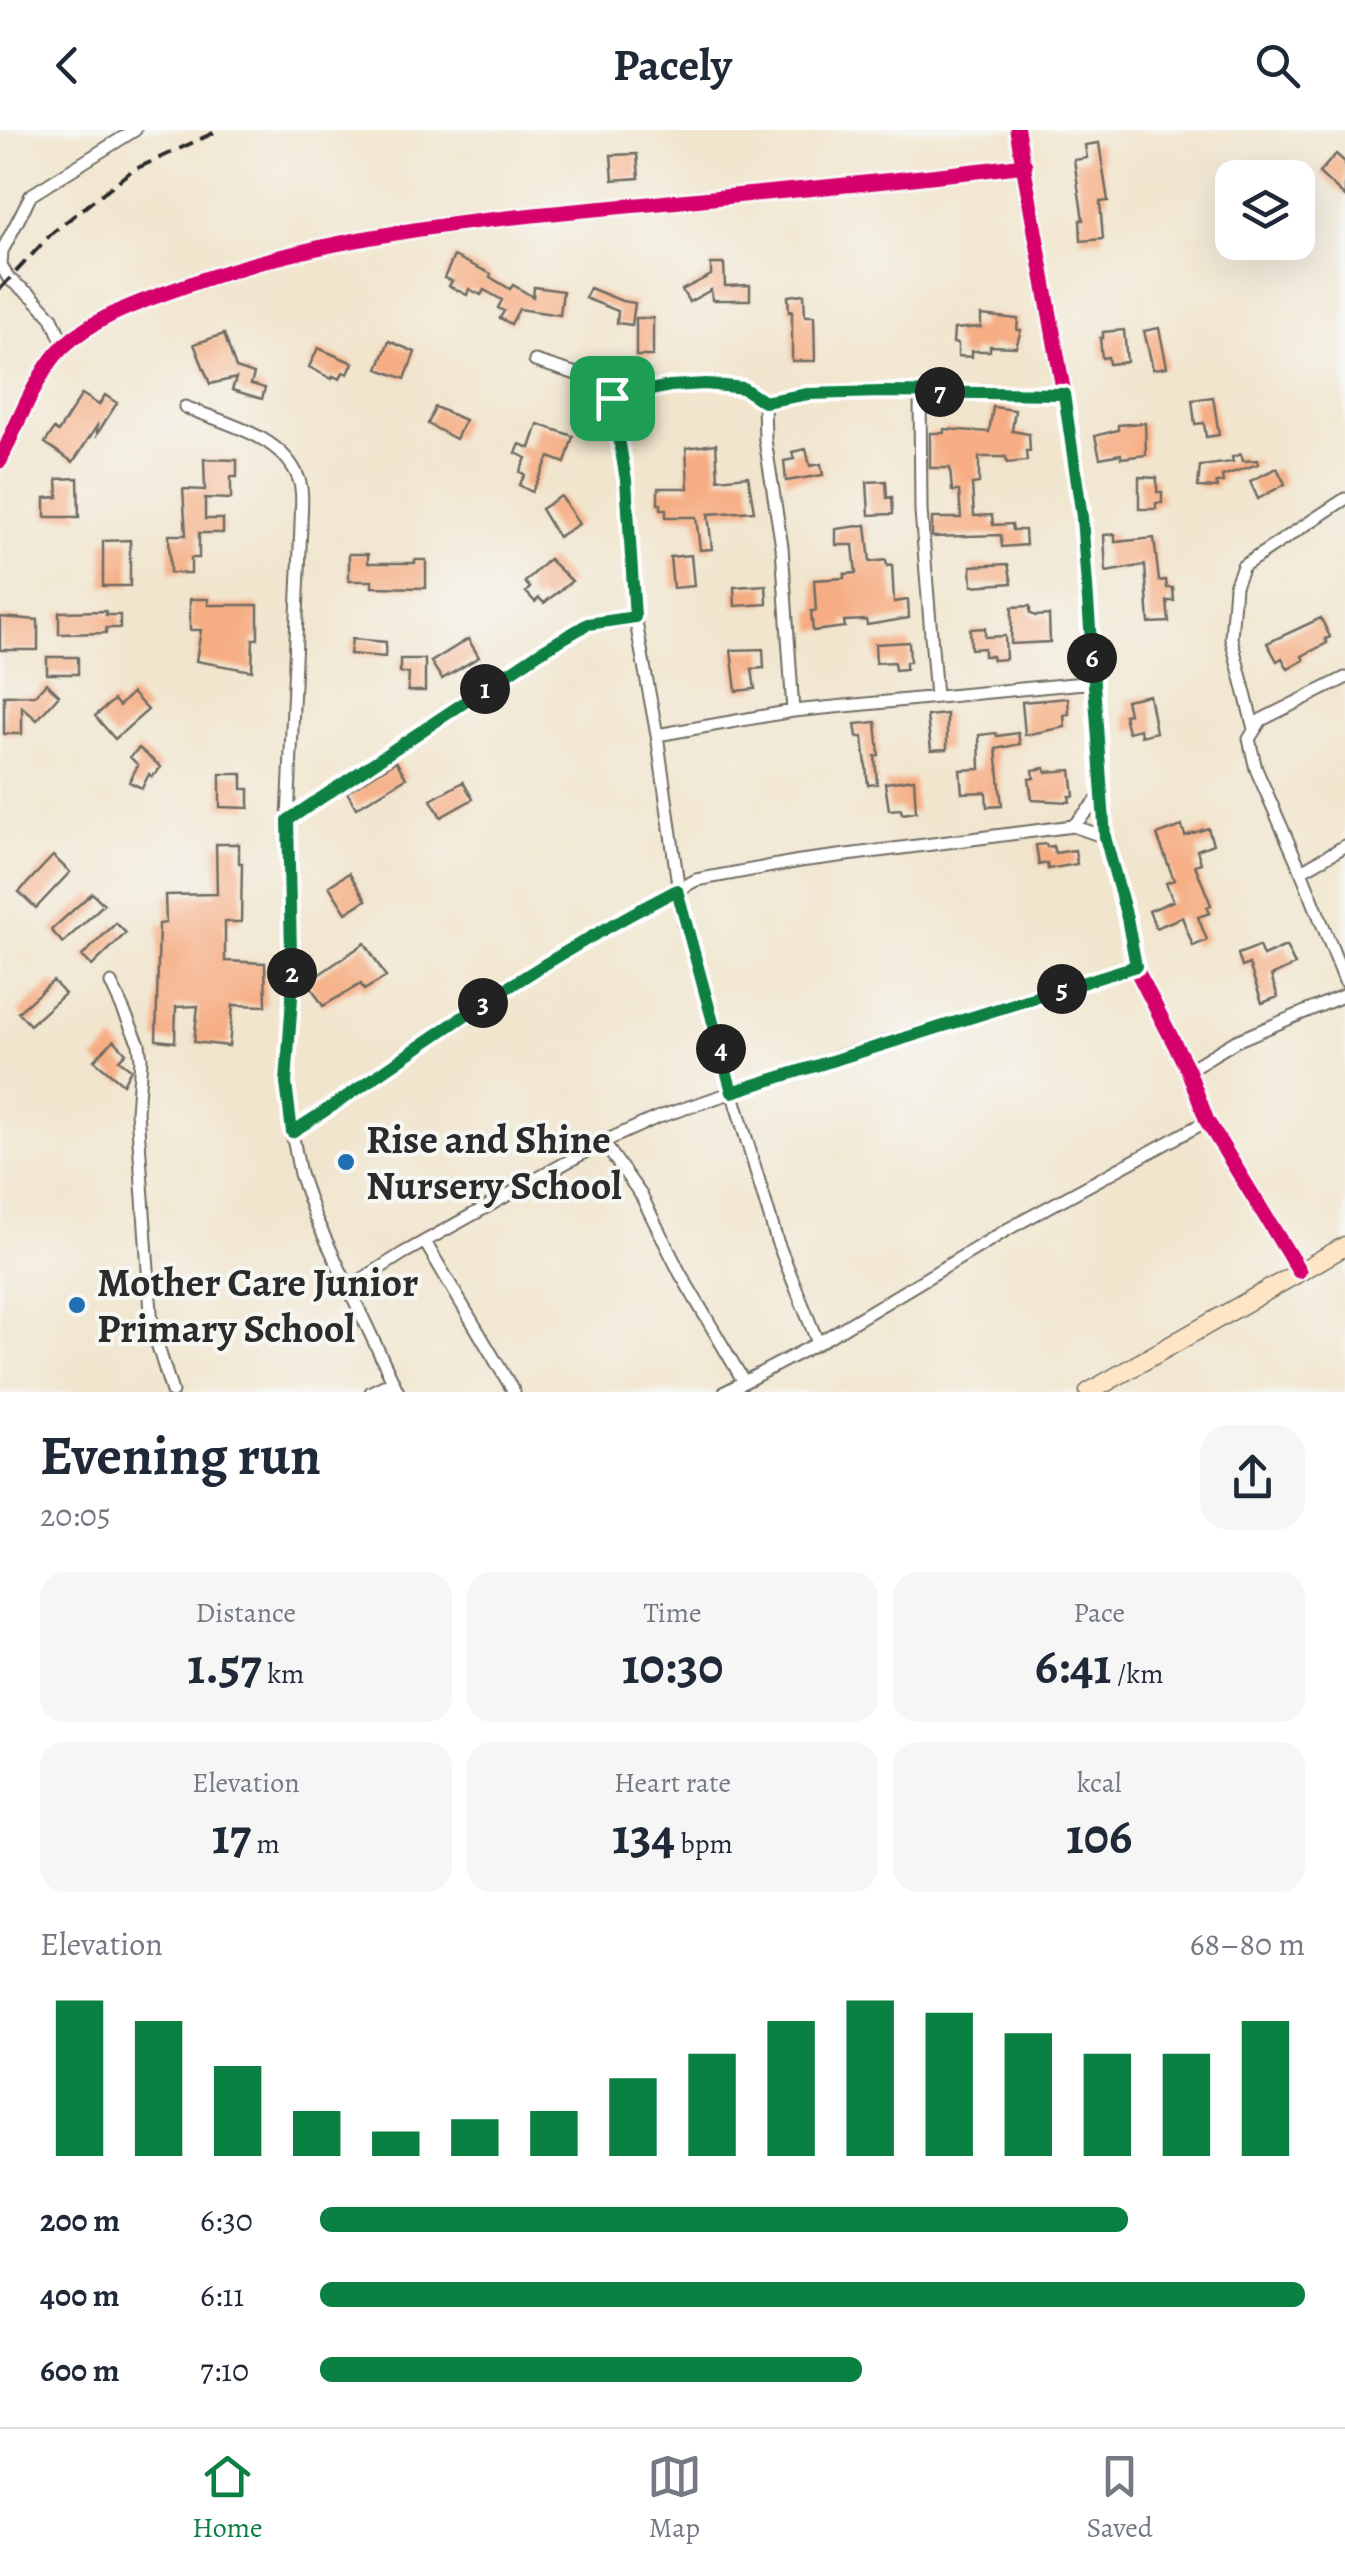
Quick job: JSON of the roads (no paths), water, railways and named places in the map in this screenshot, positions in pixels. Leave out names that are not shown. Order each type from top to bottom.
[{"type":"main road","points":[[1089,1392],[1345,1246]]},
{"type":"street","points":[[64,346],[52,318],[9,279],[1,265],[2,251],[31,196],[135,130]]},
{"type":"street","points":[[1017,130],[1026,165],[1082,517],[1105,837],[1136,966],[1188,1070],[1207,1120],[1300,1271]]},
{"type":"street","points":[[0,461],[46,372],[64,346],[148,299],[267,259],[364,236],[458,222],[1026,165]]},
{"type":"street","points":[[535,361],[596,380],[606,386],[612,398],[626,480],[635,617],[657,735],[677,890],[732,1092],[778,1241],[818,1343]]},
{"type":"street","points":[[612,398],[670,386],[706,384],[743,388],[764,402],[808,394],[1064,394]]},
{"type":"street","points":[[920,393],[923,548],[936,697]]},
{"type":"street","points":[[764,402],[765,440],[782,547],[793,712]]},
{"type":"street","points":[[185,407],[259,437],[290,465],[300,480],[288,820],[292,998],[286,1083],[300,1174],[346,1289],[395,1387],[372,1392]]},
{"type":"street","points":[[1345,499],[1243,566],[1232,638],[1254,728],[1249,748],[1345,981]]},
{"type":"street","points":[[288,820],[540,652],[588,624],[635,617]]},
{"type":"street","points":[[1254,728],[1276,711],[1345,678]]},
{"type":"street","points":[[657,735],[793,712],[1094,682]]},
{"type":"street","points":[[1073,826],[1101,796]]},
{"type":"street","points":[[292,1132],[496,994],[677,890],[716,875],[1073,826],[1105,837]]},
{"type":"street","points":[[1301,871],[1345,846]]},
{"type":"street","points":[[346,1289],[602,1142],[656,1118],[1136,966]]},
{"type":"street","points":[[112,983],[142,1059],[137,1112],[152,1326],[172,1392]]},
{"type":"street","points":[[1188,1070],[1236,1041],[1345,995]]},
{"type":"street","points":[[725,1392],[818,1343],[1010,1228],[1207,1120]]},
{"type":"street","points":[[602,1142],[640,1196],[744,1382]]},
{"type":"street","points":[[426,1242],[514,1392]]},
{"type":"railway","points":[[0,289],[52,233],[131,171],[220,130]]},
{"type":"place","name":"Rise and Shine Nursery School","points":[[346,1162]]},
{"type":"place","name":"Mother Care Junior Primary School","points":[[77,1305]]}]
